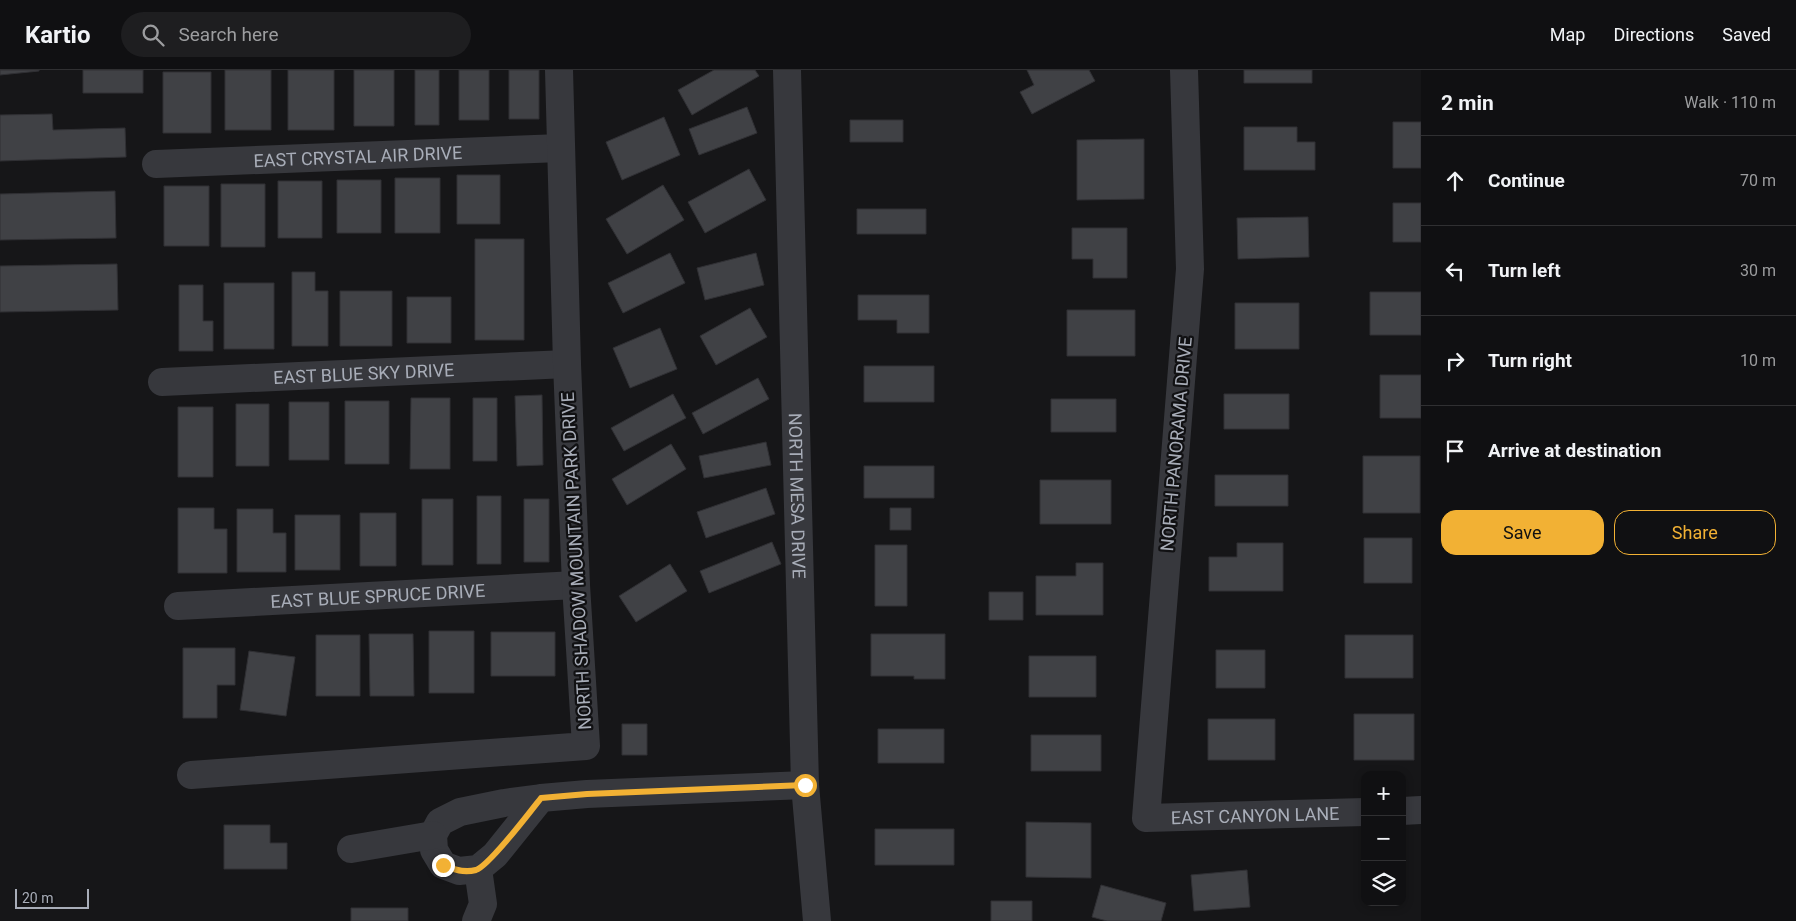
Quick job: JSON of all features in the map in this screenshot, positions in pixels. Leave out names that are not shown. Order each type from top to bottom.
[{"type":"street","name":"NORTH SHADOW MOUNTAIN PARK DRIVE","points":[[191,775],[586,746],[576,585],[567,364],[559,70]]},
{"type":"street","name":"NORTH MESA DRIVE","points":[[787,70],[805,785],[817,921]]},
{"type":"street","name":"NORTH PANORAMA DRIVE","points":[[1146,818],[1190,269],[1184,70]]},
{"type":"street","name":"EAST CRYSTAL AIR DRIVE","points":[[156,164],[561,148]]},
{"type":"street","name":"EAST BLUE SKY DRIVE","points":[[162,382],[567,364]]},
{"type":"street","name":"EAST BLUE SPRUCE DRIVE","points":[[178,606],[576,585]]},
{"type":"street","points":[[541,798],[495,854],[478,869],[459,871],[443,865],[434,850],[433,835],[440,822],[460,812],[504,803],[541,798],[597,794],[805,785]]},
{"type":"street","points":[[1406,811],[1421,810]]},
{"type":"street","name":"EAST CANYON LANE","points":[[1146,818],[1361,812]]},
{"type":"street","points":[[351,849],[433,835]]},
{"type":"street","points":[[476,921],[484,904],[478,869]]},
{"type":"building","points":[[0,70],[39,70],[39,71],[0,75]]},
{"type":"building","points":[[83,70],[143,70],[143,93],[83,93]]},
{"type":"building","points":[[225,70],[271,70],[271,130],[225,130]]},
{"type":"building","points":[[288,70],[334,70],[334,130],[288,130]]},
{"type":"building","points":[[354,70],[394,70],[394,126],[354,126]]},
{"type":"building","points":[[415,70],[439,70],[439,125],[415,125]]},
{"type":"building","points":[[459,70],[489,70],[489,120],[459,120]]},
{"type":"building","points":[[509,70],[539,70],[539,119],[509,119]]},
{"type":"building","points":[[714,70],[755,70],[759,76],[692,115],[678,90]]},
{"type":"building","points":[[1027,70],[1089,70],[1095,81],[1032,114],[1020,92],[1034,85]]},
{"type":"building","points":[[1244,70],[1312,70],[1312,83],[1244,83]]},
{"type":"building","points":[[163,72],[211,72],[211,133],[163,133]]},
{"type":"building","points":[[747,107],[757,133],[699,155],[689,129]]},
{"type":"building","points":[[52,114],[53,130],[125,128],[126,157],[0,161],[0,115]]},
{"type":"building","points":[[664,117],[680,155],[622,180],[606,142]]},
{"type":"building","points":[[850,120],[903,120],[903,142],[850,142]]},
{"type":"building","points":[[1393,122],[1421,122],[1421,168],[1393,168]]},
{"type":"building","points":[[1244,127],[1297,127],[1297,142],[1315,142],[1315,170],[1244,170]]},
{"type":"building","points":[[1144,139],[1144,199],[1077,200],[1077,140]]},
{"type":"building","points":[[749,169],[766,200],[705,233],[688,202]]},
{"type":"building","points":[[457,175],[500,175],[500,224],[457,224]]},
{"type":"building","points":[[395,178],[440,178],[440,233],[395,233]]},
{"type":"building","points":[[337,180],[381,180],[381,233],[337,233]]},
{"type":"building","points":[[278,181],[322,181],[322,238],[278,238]]},
{"type":"building","points":[[221,184],[265,184],[265,247],[221,247]]},
{"type":"building","points":[[663,185],[684,220],[627,254],[606,219]]},
{"type":"building","points":[[164,186],[209,186],[209,246],[164,246]]},
{"type":"building","points":[[115,191],[116,238],[0,240],[0,194]]},
{"type":"building","points":[[1393,203],[1421,203],[1421,242],[1393,242]]},
{"type":"building","points":[[857,209],[926,209],[926,234],[857,234]]},
{"type":"building","points":[[1308,217],[1309,257],[1238,259],[1237,218]]},
{"type":"building","points":[[1072,228],[1127,228],[1127,278],[1093,278],[1093,259],[1072,259]]},
{"type":"building","points":[[475,239],[524,239],[524,340],[475,340]]},
{"type":"building","points":[[670,253],[685,283],[623,313],[608,283]]},
{"type":"building","points":[[756,253],[764,285],[705,300],[697,268]]},
{"type":"building","points":[[117,264],[118,310],[0,312],[0,266]]},
{"type":"building","points":[[292,272],[315,272],[315,291],[328,291],[328,346],[292,346]]},
{"type":"building","points":[[224,283],[274,283],[274,349],[224,349]]},
{"type":"building","points":[[179,285],[203,285],[203,321],[213,321],[213,351],[179,351]]},
{"type":"building","points":[[340,291],[392,291],[392,346],[340,346]]},
{"type":"building","points":[[1370,292],[1421,292],[1421,335],[1370,335]]},
{"type":"building","points":[[858,295],[929,295],[929,333],[897,333],[897,320],[858,320]]},
{"type":"building","points":[[407,297],[451,297],[451,343],[407,343]]},
{"type":"building","points":[[1235,303],[1299,303],[1299,349],[1235,349]]},
{"type":"building","points":[[750,308],[767,337],[716,365],[700,336]]},
{"type":"building","points":[[1067,310],[1135,310],[1135,356],[1067,356]]},
{"type":"building","points":[[660,328],[677,369],[630,388],[613,348]]},
{"type":"building","points":[[864,366],[934,366],[934,402],[864,402]]},
{"type":"building","points":[[1380,375],[1421,375],[1421,418],[1380,418]]},
{"type":"building","points":[[758,378],[769,399],[703,434],[692,413]]},
{"type":"building","points":[[673,394],[686,418],[624,451],[611,428]]},
{"type":"building","points":[[1224,394],[1289,394],[1289,429],[1224,429]]},
{"type":"building","points":[[542,395],[543,465],[517,466],[515,396]]},
{"type":"building","points":[[411,398],[450,398],[450,469],[410,469]]},
{"type":"building","points":[[473,398],[497,398],[497,461],[473,461]]},
{"type":"building","points":[[1051,399],[1116,399],[1116,432],[1051,432]]},
{"type":"building","points":[[345,401],[389,401],[389,464],[345,464]]},
{"type":"building","points":[[289,402],[329,402],[329,460],[289,460]]},
{"type":"building","points":[[236,404],[269,404],[269,466],[236,466]]},
{"type":"building","points":[[178,407],[213,407],[213,477],[178,477]]},
{"type":"building","points":[[766,442],[771,465],[704,478],[699,456]]},
{"type":"building","points":[[671,444],[686,469],[627,505],[612,479]]},
{"type":"building","points":[[1363,456],[1420,456],[1420,513],[1363,513]]},
{"type":"building","points":[[864,466],[934,466],[934,498],[864,498]]},
{"type":"building","points":[[1215,475],[1288,475],[1288,506],[1215,506]]},
{"type":"building","points":[[1040,480],[1111,480],[1111,524],[1040,524]]},
{"type":"building","points":[[766,488],[775,514],[706,538],[697,512]]},
{"type":"building","points":[[477,496],[501,496],[501,564],[477,564]]},
{"type":"building","points":[[422,499],[453,499],[453,565],[422,565]]},
{"type":"building","points":[[524,499],[549,499],[549,562],[524,562]]},
{"type":"building","points":[[178,508],[214,508],[214,529],[227,529],[227,573],[178,573]]},
{"type":"building","points":[[890,508],[911,508],[911,530],[890,530]]},
{"type":"building","points":[[237,509],[273,509],[273,533],[286,533],[286,572],[237,572]]},
{"type":"building","points":[[360,513],[396,513],[396,566],[360,566]]},
{"type":"building","points":[[295,515],[340,515],[340,570],[295,570]]},
{"type":"building","points":[[1364,538],[1412,538],[1412,583],[1364,583]]},
{"type":"building","points":[[772,542],[781,564],[709,593],[700,571]]},
{"type":"building","points":[[1237,543],[1283,543],[1283,591],[1209,591],[1209,557],[1237,557]]},
{"type":"building","points":[[875,545],[907,545],[907,606],[875,606]]},
{"type":"building","points":[[1076,563],[1103,563],[1103,615],[1036,615],[1036,576],[1076,576]]},
{"type":"building","points":[[670,564],[687,591],[636,622],[619,596]]},
{"type":"building","points":[[989,592],[1023,592],[1023,620],[989,620]]},
{"type":"building","points":[[429,631],[474,631],[474,693],[429,693]]},
{"type":"building","points":[[491,632],[555,632],[555,676],[491,676]]},
{"type":"building","points":[[369,634],[413,634],[414,696],[370,696]]},
{"type":"building","points":[[871,634],[945,634],[945,679],[914,679],[914,676],[871,676]]},
{"type":"building","points":[[316,635],[360,635],[360,696],[316,696]]},
{"type":"building","points":[[1345,635],[1413,635],[1413,678],[1345,678]]},
{"type":"building","points":[[183,648],[235,648],[235,685],[217,685],[217,718],[183,718]]},
{"type":"building","points":[[1216,650],[1265,650],[1265,688],[1216,688]]},
{"type":"building","points":[[249,651],[295,657],[286,716],[240,710]]},
{"type":"building","points":[[1029,656],[1096,656],[1096,697],[1029,697]]},
{"type":"building","points":[[1354,714],[1414,714],[1414,760],[1354,760]]},
{"type":"building","points":[[1208,719],[1275,719],[1275,760],[1208,760]]},
{"type":"building","points":[[622,724],[647,724],[647,755],[622,755]]},
{"type":"building","points":[[878,729],[944,729],[944,763],[878,763]]},
{"type":"building","points":[[1031,735],[1101,735],[1101,771],[1031,771]]},
{"type":"building","points":[[1026,822],[1091,823],[1091,878],[1026,877]]},
{"type":"building","points":[[224,825],[270,825],[270,843],[287,843],[287,869],[224,869]]},
{"type":"building","points":[[875,829],[954,829],[954,865],[875,865]]},
{"type":"building","points":[[1247,870],[1250,907],[1194,911],[1191,875]]},
{"type":"building","points":[[1101,885],[1166,903],[1161,921],[1107,921],[1092,917]]},
{"type":"building","points":[[991,901],[1032,901],[1032,921],[991,921]]},
{"type":"building","points":[[351,908],[408,908],[408,921],[351,921]]},
{"type":"route","points":[[443,865],[459,871],[478,869],[495,854],[541,798],[587,794],[805,785]]}]
